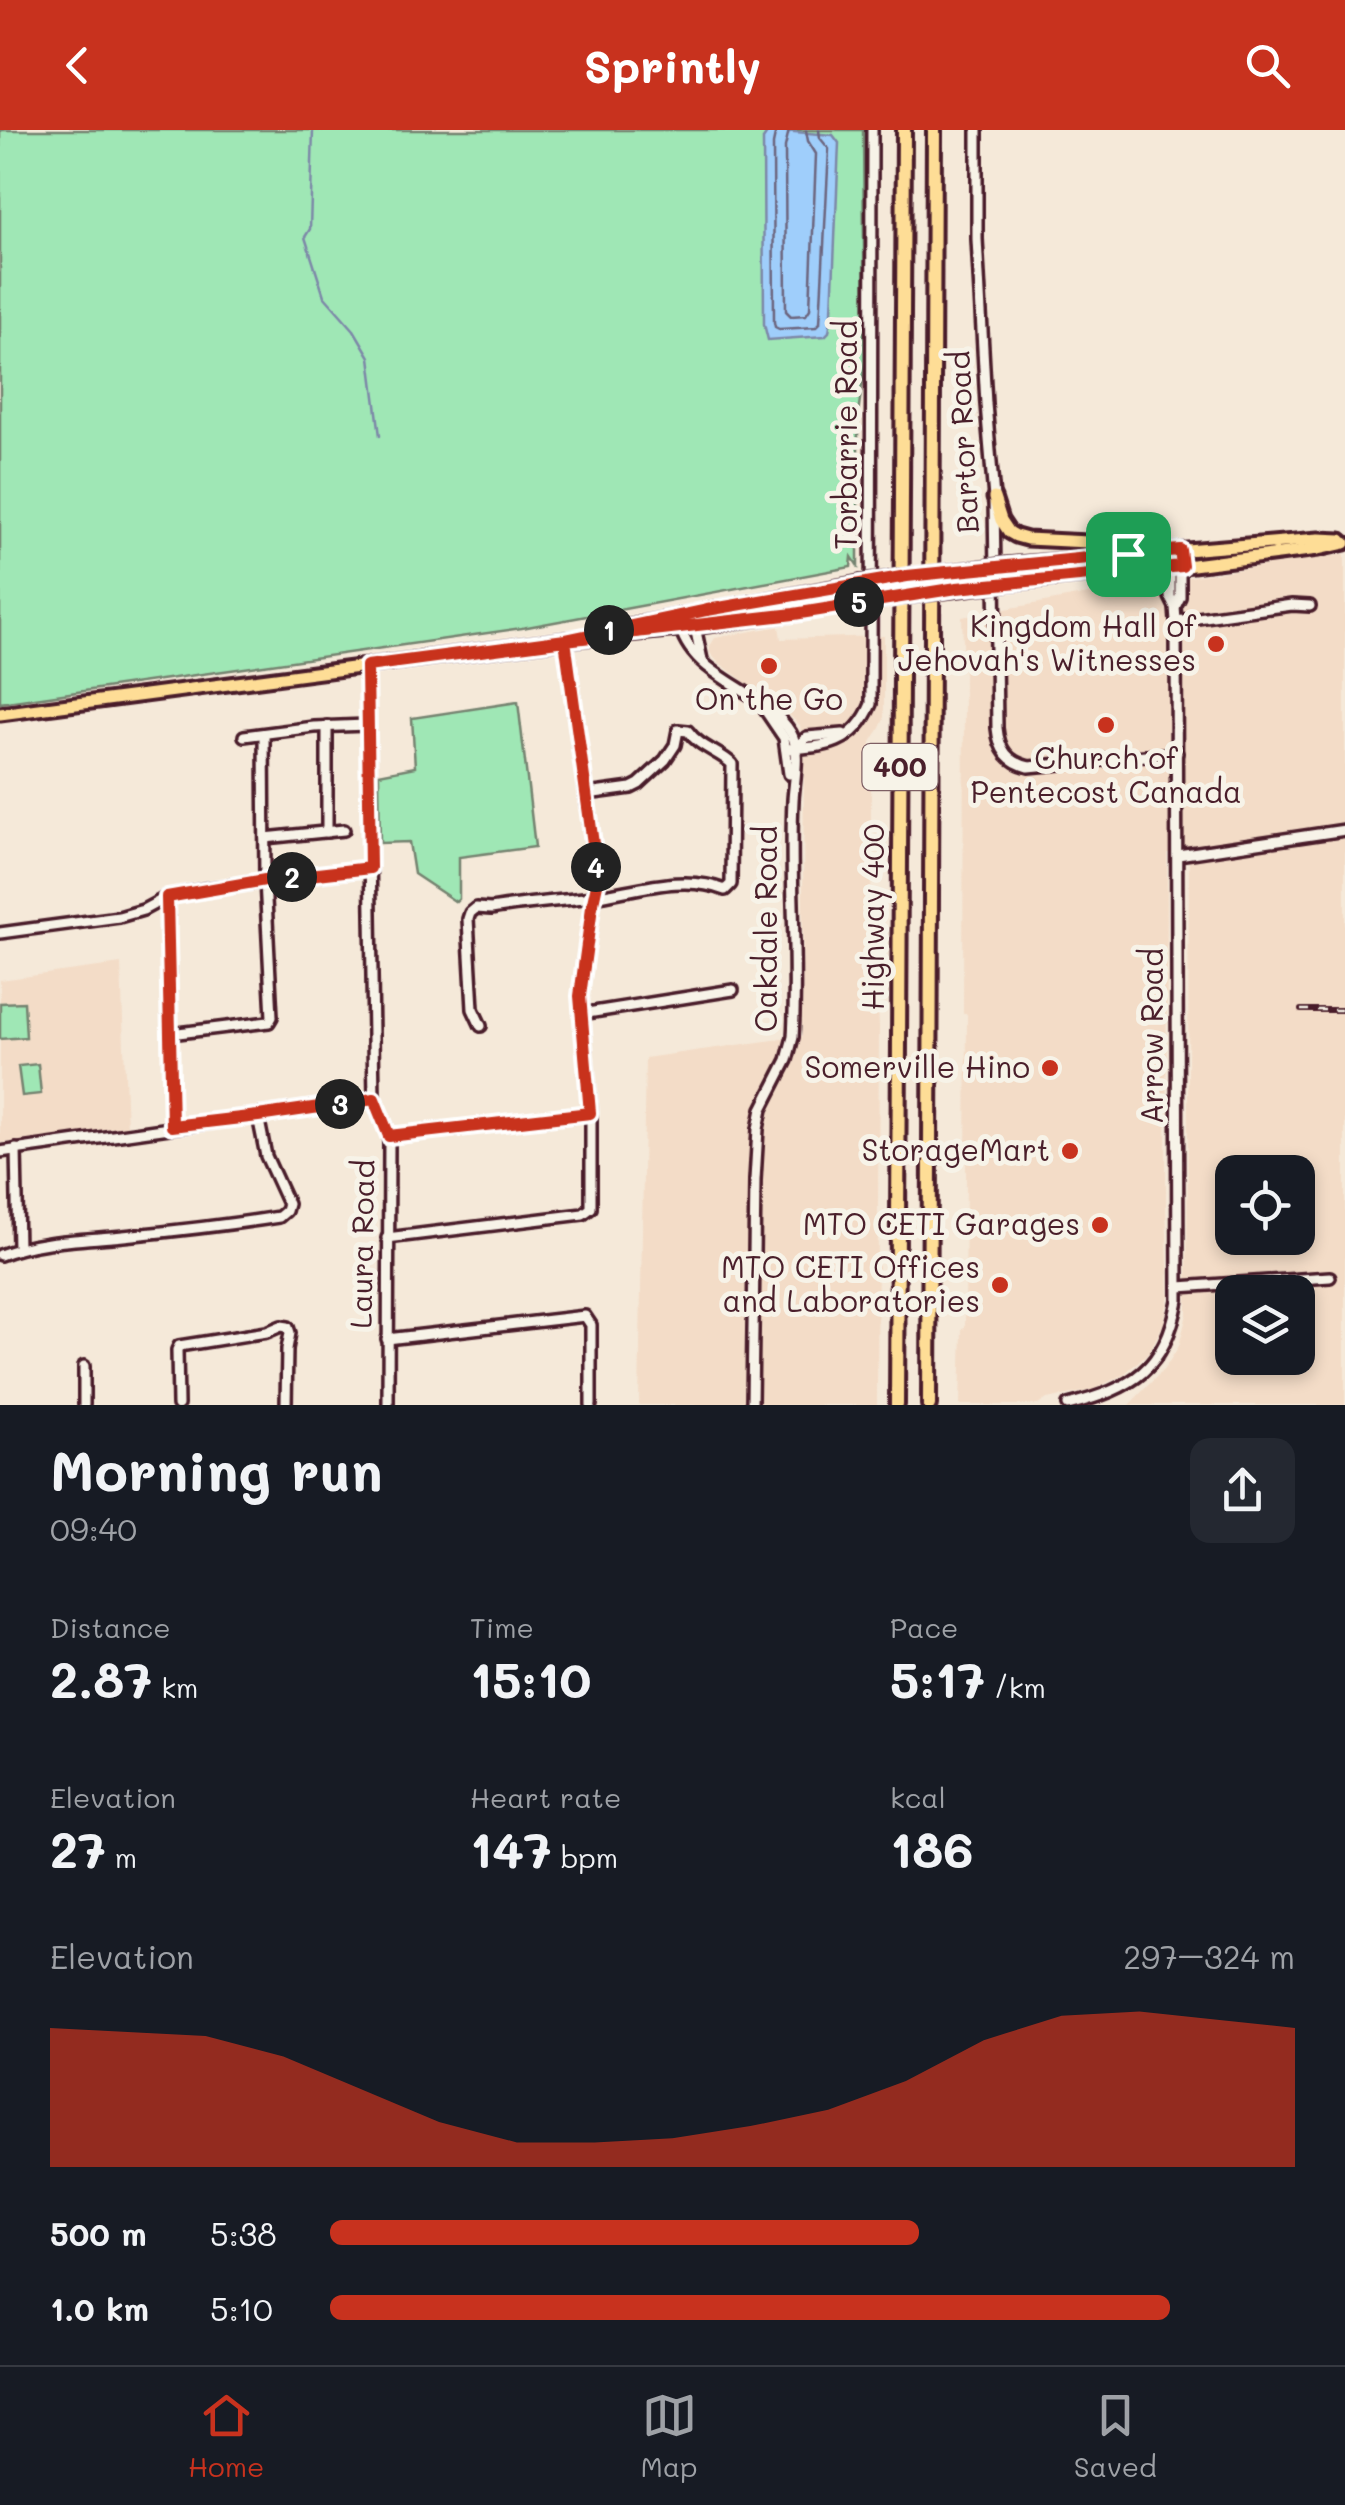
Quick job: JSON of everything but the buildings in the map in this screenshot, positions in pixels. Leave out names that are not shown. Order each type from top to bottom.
[{"type":"highway","name":"Highway 400","points":[[897,1405],[904,130]]},
{"type":"highway","name":"Highway 400","points":[[929,1405],[934,130]]},
{"type":"main road","points":[[994,498],[1001,520],[1019,538],[1088,542],[1128,554]]},
{"type":"main road","points":[[0,714],[565,640],[686,621],[859,584],[1006,565],[1319,539],[1345,541]]},
{"type":"main road","points":[[686,621],[794,614],[1006,583],[1318,550],[1345,541]]},
{"type":"street","name":"Torbarrie Road","points":[[791,748],[834,744],[864,722],[871,704],[872,130]]},
{"type":"street","name":"Bartor Road","points":[[977,130],[978,239],[994,498],[1001,748],[1016,764],[1040,767],[1177,753]]},
{"type":"street","name":"Arrow Road","points":[[1068,1405],[1103,1396],[1146,1370],[1170,1333],[1179,1287],[1175,607],[1180,596],[1175,551]]},
{"type":"street","points":[[1176,621],[1310,606]]},
{"type":"street","points":[[686,621],[686,646],[703,663],[761,704],[791,748]]},
{"type":"street","points":[[686,621],[703,663]]},
{"type":"street","points":[[387,1238],[588,1212],[592,1202],[590,1113],[580,996],[598,880],[565,640]]},
{"type":"street","name":"Laura Road","points":[[367,666],[374,1099],[389,1136],[388,1405]]},
{"type":"street","points":[[244,736],[367,725]]},
{"type":"street","points":[[327,726],[327,832]]},
{"type":"street","points":[[481,1026],[472,1009],[468,919],[476,908],[594,897],[671,884],[710,884],[725,890],[731,884],[732,764],[693,739],[688,731],[676,734],[675,745],[665,760],[640,784],[586,794]]},
{"type":"street","points":[[170,1034],[269,1022],[272,1017],[265,880],[264,734]]},
{"type":"street","name":"Oakdale Road","points":[[752,1405],[758,1130],[762,1109],[787,1060],[793,1037],[791,748]]},
{"type":"street","points":[[265,838],[344,830]]},
{"type":"street","points":[[1178,855],[1345,830]]},
{"type":"street","points":[[0,933],[119,916],[143,910],[167,897],[370,868]]},
{"type":"street","points":[[167,897],[172,1126]]},
{"type":"street","points":[[580,1014],[733,990]]},
{"type":"street","points":[[0,1152],[374,1099]]},
{"type":"street","points":[[389,1136],[590,1113]]},
{"type":"street","points":[[0,1255],[43,1244],[279,1217],[288,1204],[264,1148],[258,1116]]},
{"type":"street","points":[[16,1149],[18,1248]]},
{"type":"street","points":[[1179,1287],[1330,1276]]},
{"type":"street","points":[[387,1339],[585,1316],[591,1326],[591,1405]]},
{"type":"street","points":[[178,1405],[179,1346],[274,1331],[281,1326],[288,1327],[290,1333],[286,1349],[286,1405]]},
{"type":"street","points":[[84,1366],[84,1405]]},
{"type":"shaded area","points":[[1345,554],[1345,1405],[1129,1405],[1165,1368],[1179,1346],[1187,1314],[1189,854],[1167,853],[1169,1294],[1164,1323],[1149,1352],[1123,1375],[1092,1390],[1047,1399],[1038,1405],[960,1405],[965,1328],[967,1014],[963,1014],[962,617],[1154,582]]},
{"type":"shaded area","points":[[779,626],[781,639],[884,636],[884,719],[871,742],[871,880],[879,1026],[877,1405],[639,1405],[645,1058],[802,1036],[804,764],[800,725],[788,714],[792,709],[783,702],[778,707],[710,653],[715,638]]},
{"type":"shaded area","points":[[121,964],[127,1129],[0,1143],[0,980]]},
{"type":"green space","points":[[0,130],[863,130],[865,363],[858,414],[858,566],[852,557],[851,567],[522,628],[0,703]]},
{"type":"green space","points":[[518,702],[535,847],[459,857],[456,902],[414,874],[409,842],[380,843],[379,774],[415,767],[412,718]]},
{"type":"green space","points":[[24,1002],[26,1037],[0,1039],[0,1003]]},
{"type":"green space","points":[[38,1064],[41,1094],[22,1096],[18,1066]]},
{"type":"water","points":[[769,130],[833,135],[839,143],[832,312],[825,336],[768,340],[764,324],[763,139]]},
{"type":"waterway","points":[[313,130],[310,229],[305,237],[324,296],[354,330],[370,357],[380,436]]},
{"type":"railway","points":[[1301,1010],[1345,1010]]},
{"type":"place","name":"Kingdom Hall of Jehovah's Witnesses","points":[[1216,644]]},
{"type":"place","name":"On the Go","points":[[769,666]]},
{"type":"place","name":"Church of Pentecost Canada","points":[[1106,725]]},
{"type":"place","name":"Somerville Hino","points":[[1050,1068]]},
{"type":"place","name":"StorageMart","points":[[1070,1151]]},
{"type":"place","name":"MTO CETI Garages","points":[[1100,1225]]},
{"type":"place","name":"MTO CETI Offices and Laboratories","points":[[1000,1285]]},
{"type":"route","points":[[1128,554],[907,576],[707,610],[565,640],[367,666],[370,868],[167,897],[172,1126],[374,1099],[389,1136],[590,1113],[580,996],[598,880],[565,640],[794,614],[957,588],[1182,566],[1180,550],[1128,554]]}]
